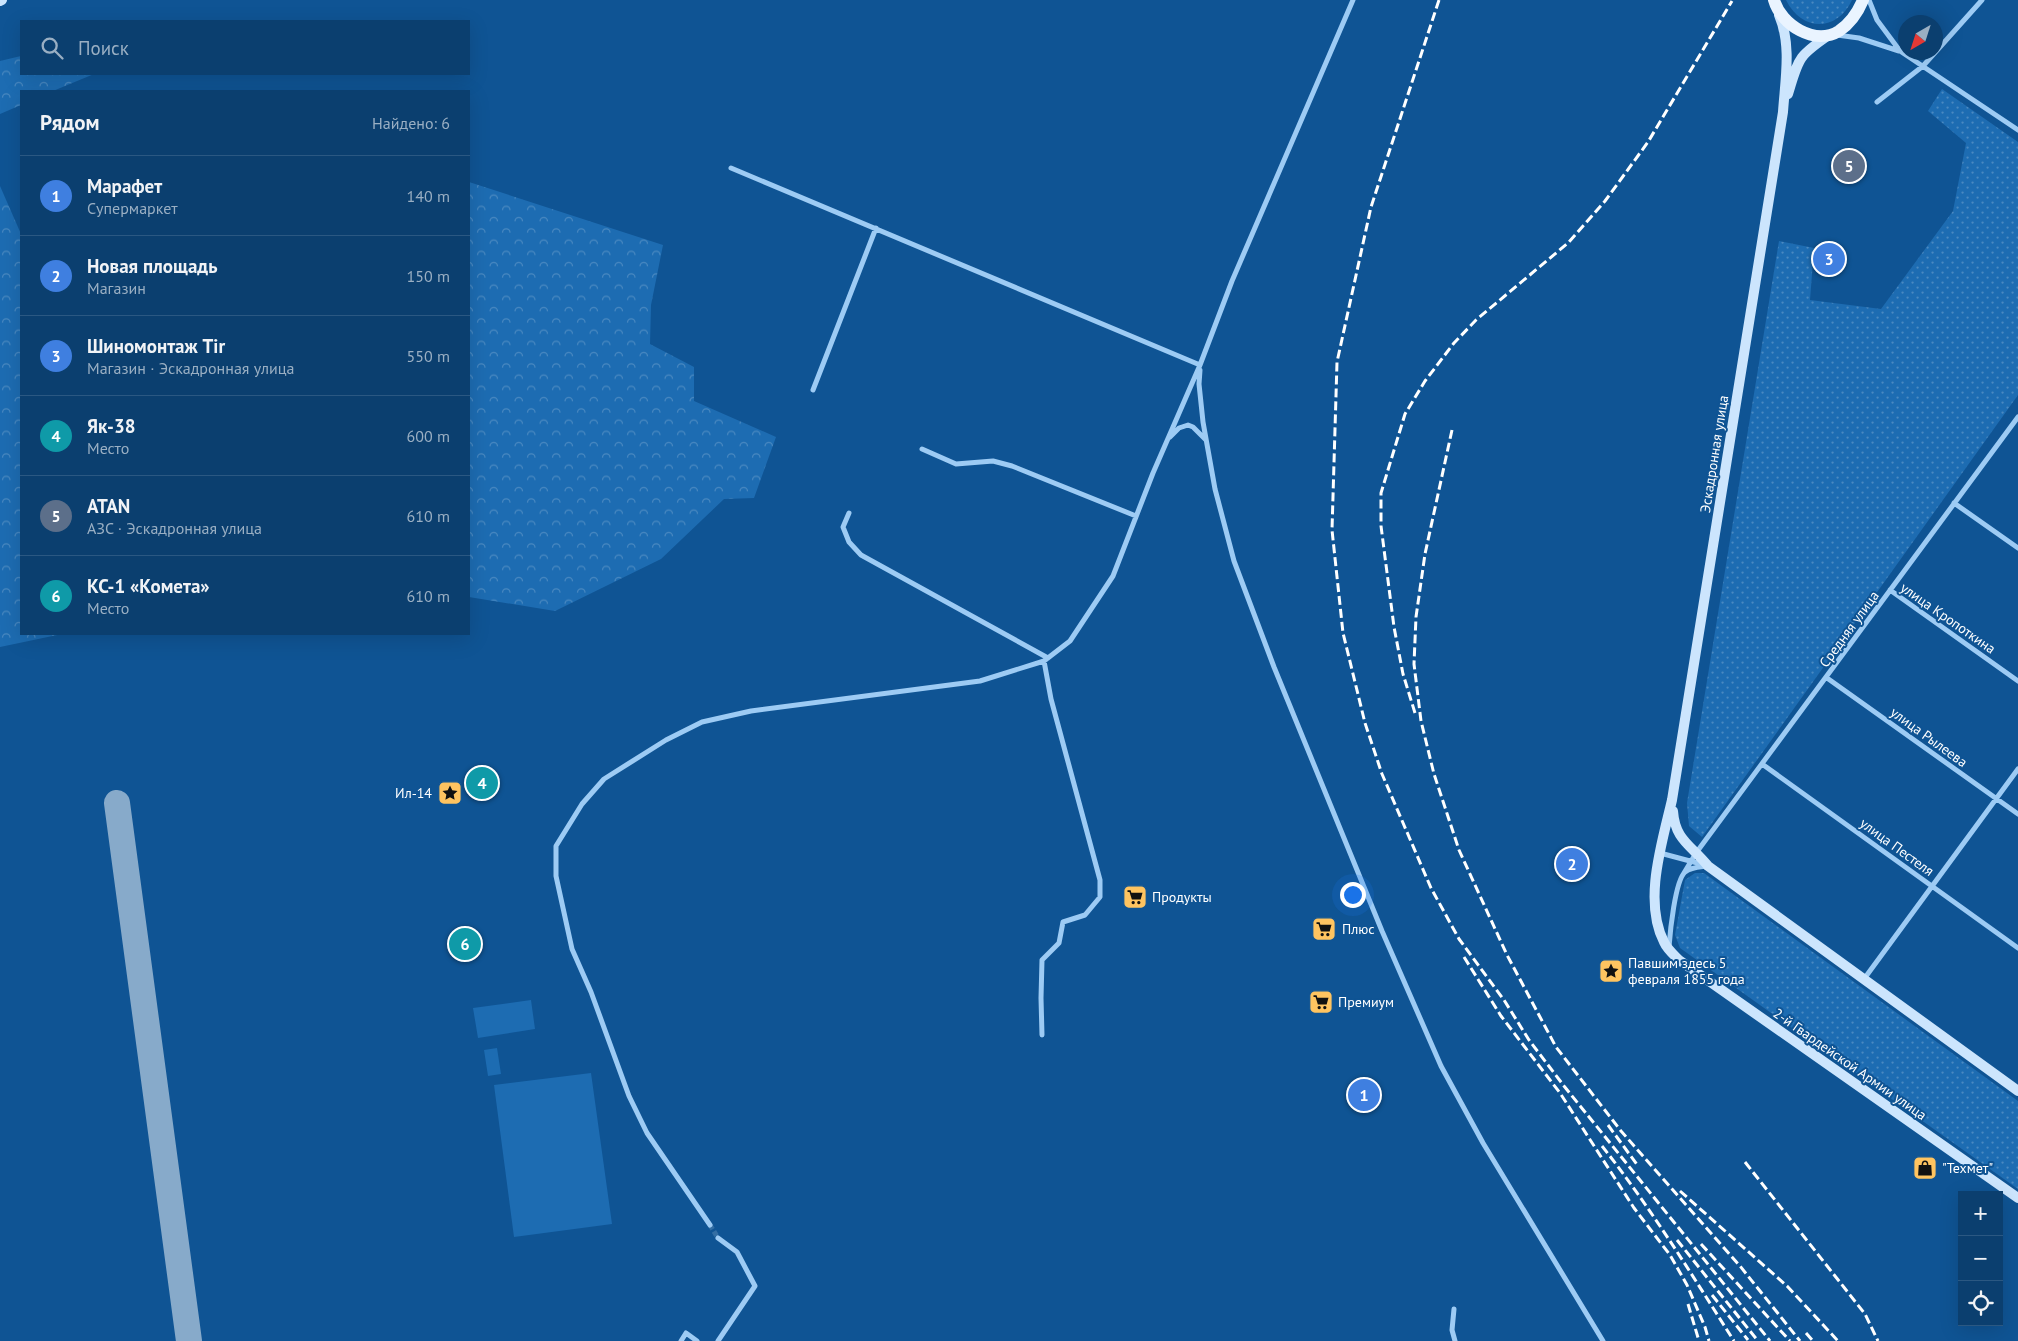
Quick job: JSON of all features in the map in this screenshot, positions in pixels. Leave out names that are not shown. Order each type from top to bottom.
[{"type":"main road","points":[[1773,2],[1785,21],[1799,31],[1814,36],[1840,31],[1857,15],[1863,0]]},
{"type":"main road","points":[[1773,2],[1783,23],[1786,43],[1783,112]]},
{"type":"main road","points":[[1783,112],[1798,62],[1804,53],[1830,34]]},
{"type":"main road","name":"Эскадронная улица","points":[[1672,800],[1783,112]]},
{"type":"main road","points":[[1668,949],[1656,920],[1656,873],[1672,800]]},
{"type":"main road","points":[[1672,800],[1674,826],[1694,857],[2018,1091]]},
{"type":"main road","name":"2-й Гвардейской Армии улица","points":[[1668,949],[1679,960],[2018,1198]]},
{"type":"street","points":[[710,1225],[647,1133],[629,1096],[572,949],[556,876],[556,846],[582,804],[604,779],[666,740],[702,722],[751,711],[980,681],[1046,659],[1070,641],[1113,576],[1136,516],[1200,365],[1232,281],[1353,0]]},
{"type":"street","points":[[1869,0],[1877,20],[1898,48]]},
{"type":"street","points":[[1877,102],[1923,66],[1982,0]]},
{"type":"street","points":[[1830,34],[1859,38],[1898,50]]},
{"type":"street","points":[[1914,60],[2018,130]]},
{"type":"street","points":[[731,168],[1200,365]]},
{"type":"street","points":[[813,390],[876,228]]},
{"type":"street","points":[[1200,365],[1199,384],[1206,440],[1215,489],[1234,561],[1274,667],[1382,931],[1436,1056],[1483,1144],[1603,1341]]},
{"type":"street","name":"Средняя улица","points":[[1668,949],[1670,924],[1680,879],[1684,872],[2018,417]]},
{"type":"street","points":[[1168,440],[1178,428],[1188,425],[1193,427],[1206,440]]},
{"type":"street","points":[[922,449],[956,464],[993,461],[1012,466],[1136,516]]},
{"type":"street","points":[[1954,503],[2018,548]]},
{"type":"street","points":[[849,513],[842,527],[849,542],[861,554],[1046,659]]},
{"type":"street","name":"улица Кропоткина","points":[[1890,590],[2018,681]]},
{"type":"street","points":[[1042,1035],[1042,960],[1059,943],[1063,922],[1085,915],[1100,897],[1100,880],[1051,699],[1046,659]]},
{"type":"street","name":"улица Рылеева","points":[[1827,678],[2018,814]]},
{"type":"street","name":"улица Пестеля","points":[[1762,764],[2018,948]]},
{"type":"street","points":[[1864,979],[2018,769]]},
{"type":"street","points":[[1660,853],[1694,857]]},
{"type":"street","points":[[1684,872],[1692,868],[1708,866]]},
{"type":"street","points":[[718,1238],[737,1252],[755,1286],[718,1341]]},
{"type":"street","points":[[1454,1309],[1452,1330],[1455,1341]]},
{"type":"street","points":[[681,1341],[686,1333],[697,1341]]},
{"type":"green space","points":[[1786,0],[1852,0],[1838,18],[1819,24],[1801,18]]},
{"type":"green space","points":[[20,56],[20,75],[92,75],[55,90],[20,90],[20,105],[0,114],[0,61]]},
{"type":"green space","points":[[1942,89],[2018,142],[2018,395],[1702,837],[1689,826],[1687,803],[1779,241],[1814,248],[1810,300],[1881,309],[1953,211],[1966,143],[1928,111]]},
{"type":"green space","points":[[470,182],[663,245],[651,305],[650,344],[694,367],[694,401],[776,437],[754,498],[724,499],[661,559],[555,611],[470,597]]},
{"type":"green space","points":[[0,186],[20,232],[20,635],[57,635],[0,647]]},
{"type":"green space","points":[[1695,873],[1704,873],[2018,1101],[2018,1189],[1680,948],[1675,935],[1685,880]]},
{"type":"green space","points":[[531,1000],[535,1029],[478,1038],[473,1008]]},
{"type":"green space","points":[[497,1048],[501,1074],[488,1076],[484,1050]]},
{"type":"green space","points":[[591,1073],[612,1224],[514,1237],[494,1085]]},
{"type":"taxiway","points":[[117,803],[189,1341]]},
{"type":"tunnel","points":[[710,1225],[718,1238]]},
{"type":"railway","points":[[1439,0],[1371,207],[1337,362],[1332,530],[1343,633],[1365,723],[1382,774],[1431,888],[1459,939],[1504,1000],[1529,1040],[1564,1086],[1770,1341]]},
{"type":"railway","points":[[1415,713],[1403,674],[1394,627],[1381,526],[1381,493],[1405,414],[1425,381],[1454,343],[1476,320],[1568,243],[1605,201],[1648,142],[1732,1]]},
{"type":"railway","points":[[1452,430],[1425,554],[1416,617],[1414,664],[1421,721],[1434,774],[1459,850],[1507,955],[1556,1047],[1621,1131],[1740,1266],[1800,1341]]},
{"type":"railway","points":[[1464,957],[1501,1016],[1560,1093],[1634,1208],[1670,1255],[1687,1285],[1709,1341]]},
{"type":"railway","points":[[1608,1125],[1638,1166]]},
{"type":"railway","points":[[1602,1146],[1654,1218],[1734,1341]]},
{"type":"railway","points":[[1745,1162],[1865,1314],[1878,1341]]},
{"type":"railway","points":[[1680,1191],[1787,1286],[1838,1341]]},
{"type":"railway","points":[[1677,1240],[1758,1341]]},
{"type":"railway","points":[[1701,1244],[1790,1341]]},
{"type":"railway","points":[[1712,1295],[1748,1340]]},
{"type":"railway","points":[[1688,1304],[1699,1341]]},
{"type":"railway","points":[[1806,1333],[1813,1341]]},
{"type":"place","name":"ATAN","points":[[1849,166]]},
{"type":"place","name":"Шиномонтаж Tir","points":[[1829,259]]},
{"type":"place","name":"Як-38","points":[[482,783]]},
{"type":"place","name":"Ил-14","points":[[450,793]]},
{"type":"place","name":"Новая площадь","points":[[1572,864]]},
{"type":"place","name":"Продукты","points":[[1135,897]]},
{"type":"place","name":"Плюс","points":[[1324,929]]},
{"type":"place","name":"КС-1 «Комета»","points":[[465,944]]},
{"type":"place","name":"Павшим здесь 5 февраля 1855 года","points":[[1611,971]]},
{"type":"place","name":"Премиум","points":[[1321,1002]]},
{"type":"place","name":"Марафет","points":[[1364,1095]]},
{"type":"place","name":"\"Техмет\"","points":[[1925,1168]]}]
